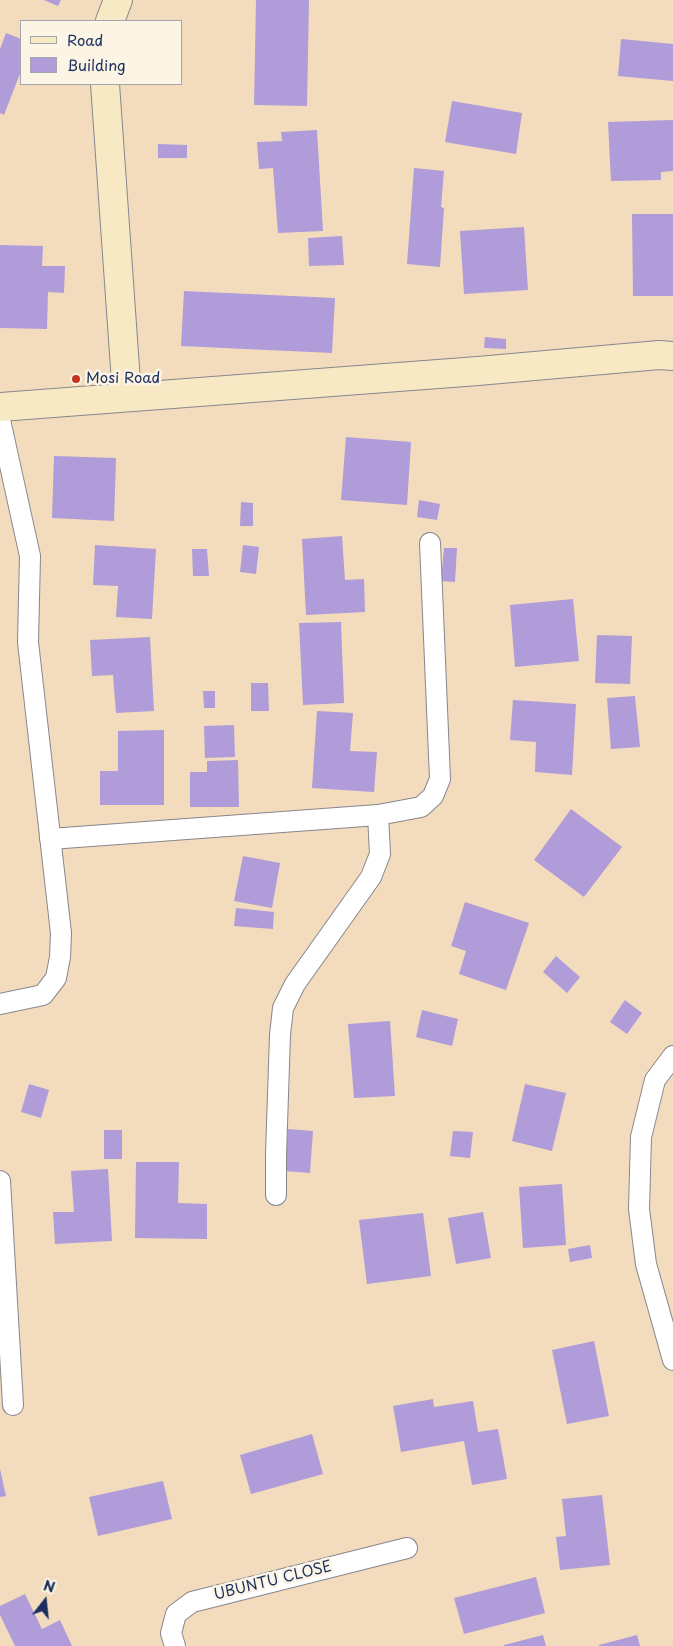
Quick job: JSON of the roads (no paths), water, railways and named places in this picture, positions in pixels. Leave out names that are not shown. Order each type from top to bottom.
[{"type":"main road","points":[[110,20],[118,0]]},
{"type":"main road","points":[[105,85],[127,396]]},
{"type":"main road","points":[[0,407],[478,371],[659,355],[673,356]]},
{"type":"street","points":[[0,420],[30,556],[28,642],[60,933],[60,957],[56,978],[43,995],[0,1004]]},
{"type":"street","points":[[50,839],[378,815],[421,807],[433,796],[440,779],[430,543]]},
{"type":"street","points":[[276,1195],[282,1008],[295,984],[371,877],[380,854],[378,815]]},
{"type":"street","points":[[673,1056],[655,1080],[641,1137],[639,1209],[646,1264],[673,1360]]},
{"type":"street","points":[[0,1181],[13,1405]]},
{"type":"street","name":"UBUNTU CLOSE","points":[[175,1646],[171,1633],[176,1614],[192,1602],[407,1548]]},
{"type":"place","name":"Mosi Road","points":[[76,379]]}]
